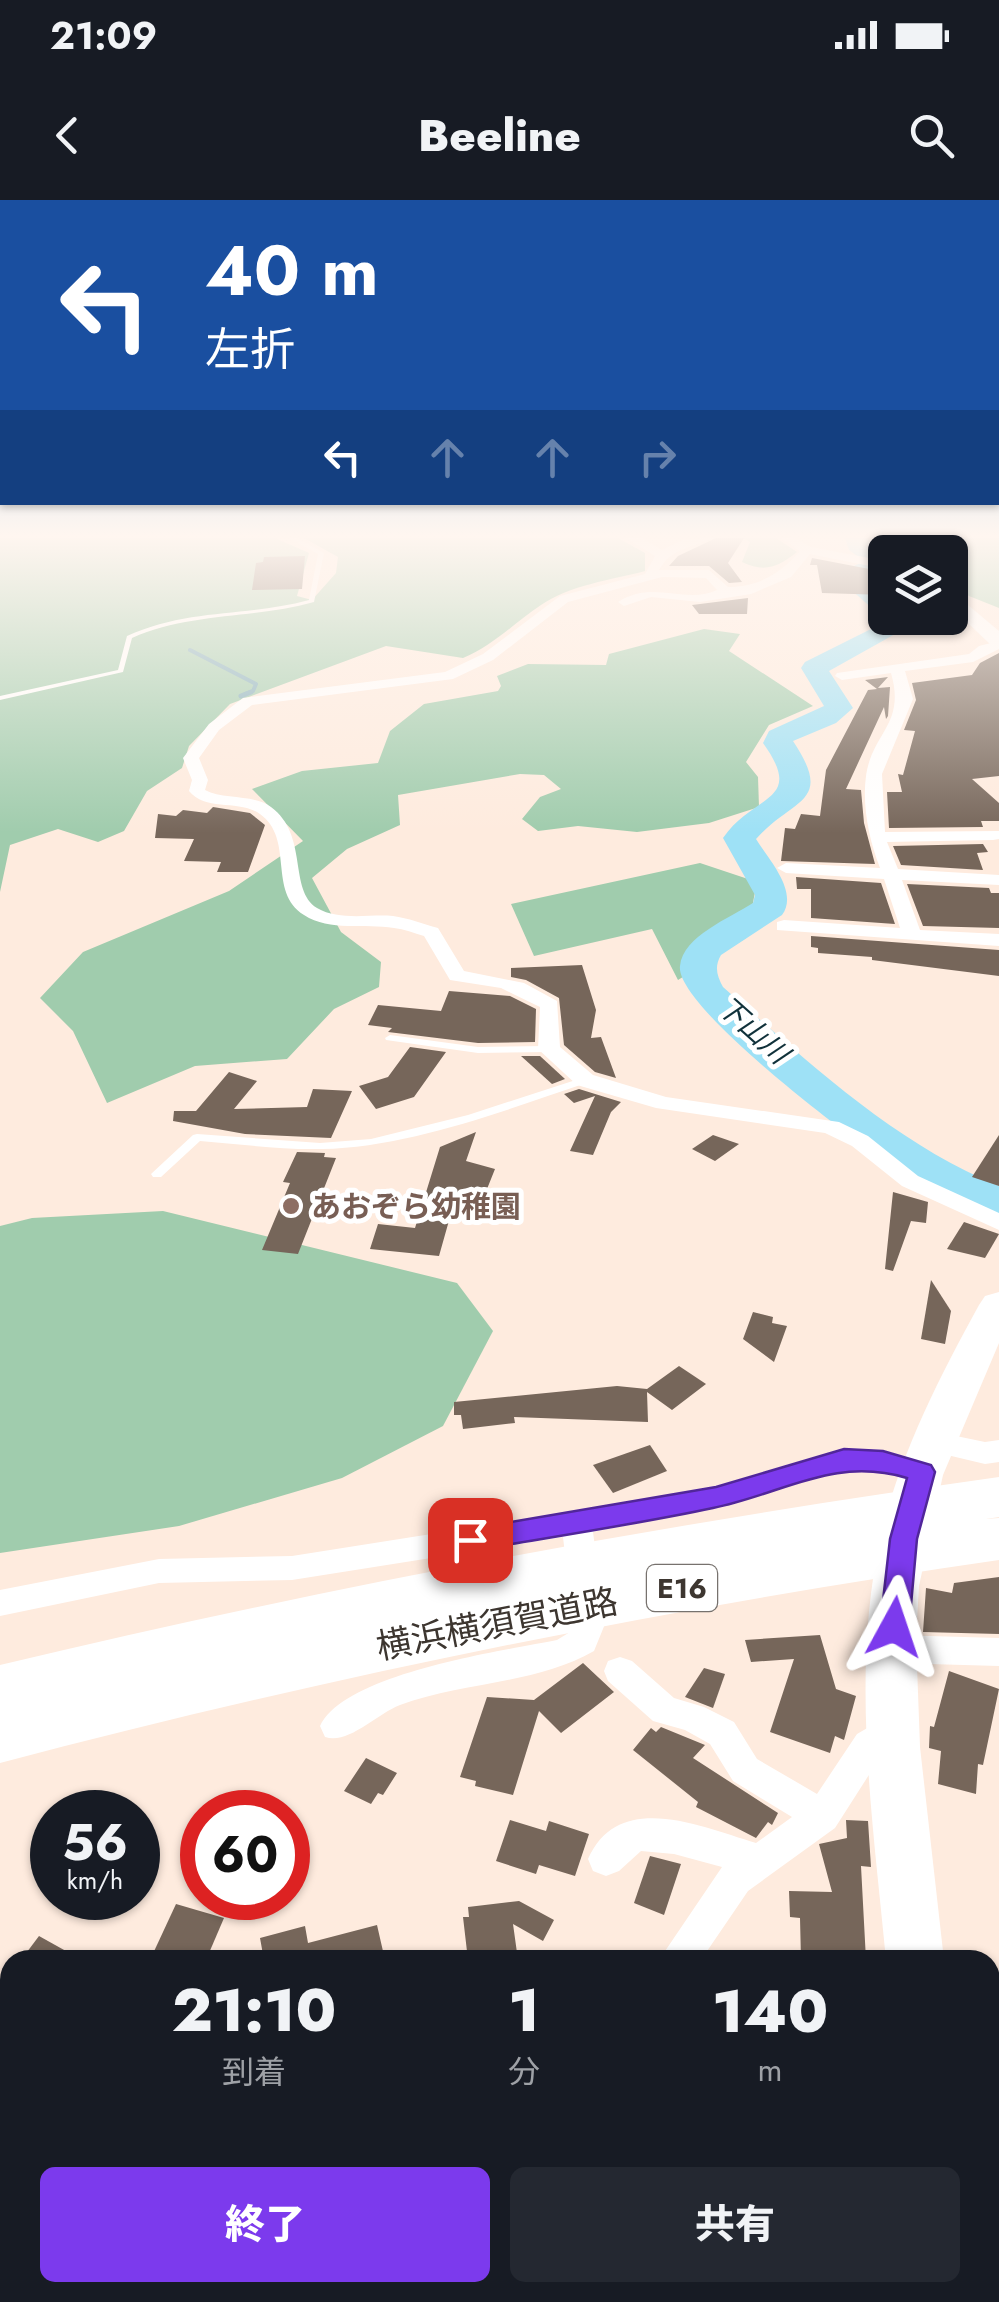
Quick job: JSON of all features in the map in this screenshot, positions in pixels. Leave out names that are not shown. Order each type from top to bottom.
[{"type":"highway","name":"横浜横須賀道路","points":[[0,1736],[134,1701],[364,1628],[634,1554],[999,1496]]},
{"type":"highway","name":"横浜横須賀道路","points":[[0,1691],[126,1658],[573,1607],[856,1558],[999,1539]]},
{"type":"main road","points":[[914,1950],[894,1727],[894,1649],[904,1539],[949,1397],[999,1305]]},
{"type":"street","points":[[515,636],[488,657],[448,676],[248,701],[214,727],[191,758],[200,780],[197,791],[203,797],[262,807],[270,814],[288,840],[292,883],[299,902],[312,912],[335,920],[395,922],[431,932],[456,976],[515,983],[550,1005],[549,1049],[585,1080],[696,1110],[831,1126],[860,1141],[910,1180],[999,1222]]},
{"type":"street","points":[[842,676],[973,658],[999,644]]},
{"type":"street","points":[[897,668],[906,699],[874,774],[877,836],[912,935]]},
{"type":"street","points":[[877,836],[994,835]]},
{"type":"street","points":[[786,868],[999,880]]},
{"type":"street","points":[[784,926],[999,940]]},
{"type":"street","points":[[0,1603],[159,1572],[292,1568],[577,1523],[716,1498],[844,1459],[883,1461],[999,1452]]},
{"type":"street","points":[[337,1726],[346,1714],[387,1694],[564,1652],[583,1641],[589,1624],[577,1523]]},
{"type":"street","points":[[894,1649],[999,1652]]},
{"type":"street","points":[[620,1672],[665,1711],[692,1717],[722,1733],[745,1770],[822,1816]]},
{"type":"street","points":[[685,1950],[734,1879],[822,1816],[868,1745],[894,1727]]},
{"type":"street","points":[[606,1859],[627,1838],[646,1834],[694,1842],[756,1860]]},
{"type":"lane","points":[[0,698],[121,671],[130,636]]},
{"type":"lane","points":[[390,1038],[478,1050],[549,1049]]},
{"type":"lane","points":[[157,1174],[197,1137],[320,1146],[371,1142],[472,1118],[585,1080]]},
{"type":"green space","points":[[0,636],[499,636],[463,658],[386,646],[230,704],[189,746],[182,768],[147,791],[124,831],[98,842],[58,829],[10,845],[0,892]]},
{"type":"green space","points":[[677,636],[739,636],[729,651],[813,706],[769,725],[746,762],[758,777],[759,807],[709,823],[637,832],[578,826],[538,831],[522,819],[540,797],[561,789],[544,775],[520,774],[398,795],[400,825],[347,849],[312,878],[341,932],[381,962],[379,987],[334,1009],[287,1059],[195,1066],[107,1103],[73,1031],[40,998],[83,952],[229,891],[303,841],[252,789],[302,771],[378,763],[390,731],[424,704],[498,691],[501,686],[497,676],[528,664],[606,665],[609,654]]},
{"type":"green space","points":[[700,863],[757,882],[746,938],[678,980],[652,929],[534,956],[511,904]]},
{"type":"green space","points":[[163,1211],[457,1283],[493,1331],[443,1426],[342,1478],[179,1526],[0,1553],[0,1226],[32,1218]]},
{"type":"building","points":[[999,653],[999,776],[972,779],[999,803],[999,821],[981,821],[983,827],[889,828],[887,792],[902,792],[898,774],[903,775],[915,731],[904,730],[916,700],[912,683],[972,675],[980,663]]},
{"type":"building","points":[[888,677],[878,688],[890,687],[888,716],[886,719],[884,707],[846,789],[861,790],[864,823],[875,864],[781,861],[785,828],[795,829],[801,814],[820,816],[826,770],[868,690],[877,689],[865,680]]},
{"type":"building","points":[[213,807],[250,813],[265,825],[248,872],[217,872],[221,862],[184,861],[194,839],[155,838],[158,814],[176,816],[183,810],[207,813]]},
{"type":"building","points":[[983,844],[988,852],[977,853],[983,870],[901,865],[893,846]]},
{"type":"building","points":[[796,877],[881,883],[895,924],[811,918],[811,889],[797,889]]},
{"type":"building","points":[[907,884],[989,888],[991,893],[999,893],[999,928],[923,926]]},
{"type":"building","points":[[811,936],[999,950],[999,976],[818,953],[818,948],[811,947]]},
{"type":"building","points":[[582,965],[596,1010],[591,1038],[601,1037],[616,1078],[595,1072],[564,1045],[559,998],[526,980],[511,977],[511,968]]},
{"type":"building","points":[[449,991],[510,996],[536,1009],[535,1042],[478,1043],[388,1032],[392,1028],[368,1025],[378,1005],[441,1011]]},
{"type":"building","points":[[410,1047],[446,1052],[414,1097],[376,1109],[359,1086],[388,1077]]},
{"type":"building","points":[[521,1056],[540,1056],[565,1079],[552,1084]]},
{"type":"building","points":[[229,1072],[257,1081],[234,1109],[307,1107],[313,1089],[352,1091],[331,1138],[245,1134],[173,1121],[174,1111],[196,1111]]},
{"type":"building","points":[[579,1089],[621,1102],[611,1112],[593,1155],[570,1151],[595,1096],[574,1103],[564,1094]]},
{"type":"building","points":[[476,1132],[466,1161],[495,1169],[475,1219],[450,1217],[439,1256],[370,1249],[378,1224],[415,1228],[440,1147]]},
{"type":"building","points":[[713,1135],[739,1144],[715,1161],[692,1149]]},
{"type":"building","points":[[999,1135],[999,1186],[972,1177]]},
{"type":"building","points":[[297,1152],[325,1153],[324,1157],[336,1158],[298,1254],[262,1250],[290,1183],[283,1182]]},
{"type":"building","points":[[893,1192],[928,1202],[926,1223],[911,1221],[893,1271],[885,1269]]},
{"type":"building","points":[[964,1222],[999,1234],[985,1258],[947,1249]]},
{"type":"building","points":[[931,1280],[951,1311],[945,1344],[921,1339]]},
{"type":"building","points":[[753,1312],[787,1326],[774,1362],[743,1339]]},
{"type":"building","points":[[679,1366],[706,1384],[672,1410],[647,1392],[648,1422],[514,1417],[515,1423],[463,1429],[461,1415],[454,1415],[454,1402],[617,1386],[647,1389]]},
{"type":"building","points":[[650,1445],[667,1471],[613,1493],[593,1465]]},
{"type":"building","points":[[999,1577],[999,1634],[923,1632],[926,1588],[952,1593],[954,1583]]},
{"type":"building","points":[[820,1635],[836,1689],[856,1696],[844,1740],[835,1736],[830,1753],[770,1732],[794,1659],[751,1662],[745,1640]]},
{"type":"building","points":[[583,1663],[614,1692],[561,1733],[539,1711],[513,1795],[475,1786],[476,1781],[460,1777],[487,1697],[534,1700]]},
{"type":"building","points":[[704,1668],[725,1674],[713,1708],[685,1697]]},
{"type":"building","points":[[949,1671],[999,1689],[983,1765],[978,1764],[976,1794],[938,1784],[941,1751],[929,1748],[930,1726],[934,1727]]},
{"type":"building","points":[[661,1727],[705,1745],[693,1758],[778,1813],[772,1825],[768,1822],[756,1838],[696,1807],[698,1802],[633,1750],[651,1728],[656,1732]]},
{"type":"building","points":[[366,1758],[397,1773],[383,1795],[378,1793],[371,1804],[344,1791]]},
{"type":"building","points":[[510,1820],[546,1831],[549,1821],[589,1834],[575,1876],[539,1865],[536,1874],[496,1861]]},
{"type":"building","points":[[846,1820],[868,1821],[871,1867],[861,1866],[865,1950],[801,1950],[800,1918],[790,1917],[789,1891],[832,1892],[819,1844],[847,1838]]},
{"type":"building","points":[[650,1856],[681,1864],[664,1915],[634,1903]]},
{"type":"building","points":[[519,1901],[554,1920],[543,1941],[513,1924],[517,1950],[467,1950],[463,1917],[469,1917],[468,1907]]},
{"type":"building","points":[[176,1904],[180,1905],[180,1920],[223,1920],[210,1950],[155,1950]]},
{"type":"building","points":[[377,1925],[383,1950],[262,1950],[260,1938],[305,1926],[308,1943]]},
{"type":"building","points":[[39,1936],[64,1950],[28,1950]]},
{"type":"waterway","name":"下山川","points":[[877,636],[814,668],[839,708],[779,737],[778,743],[792,760],[797,775],[795,787],[739,838],[772,895],[770,908],[707,948],[698,963],[699,978],[708,994],[793,1070],[901,1153],[945,1180],[999,1203]]},
{"type":"waterway","points":[[190,650],[256,684],[253,691],[245,694]]},
{"type":"waterway","points":[[241,696],[251,692]]},
{"type":"place","name":"あおぞら幼稚園","points":[[291,1206]]},
{"type":"route","points":[[470,1540],[716,1498],[844,1459],[883,1461],[922,1472],[904,1539],[894,1627]]}]
